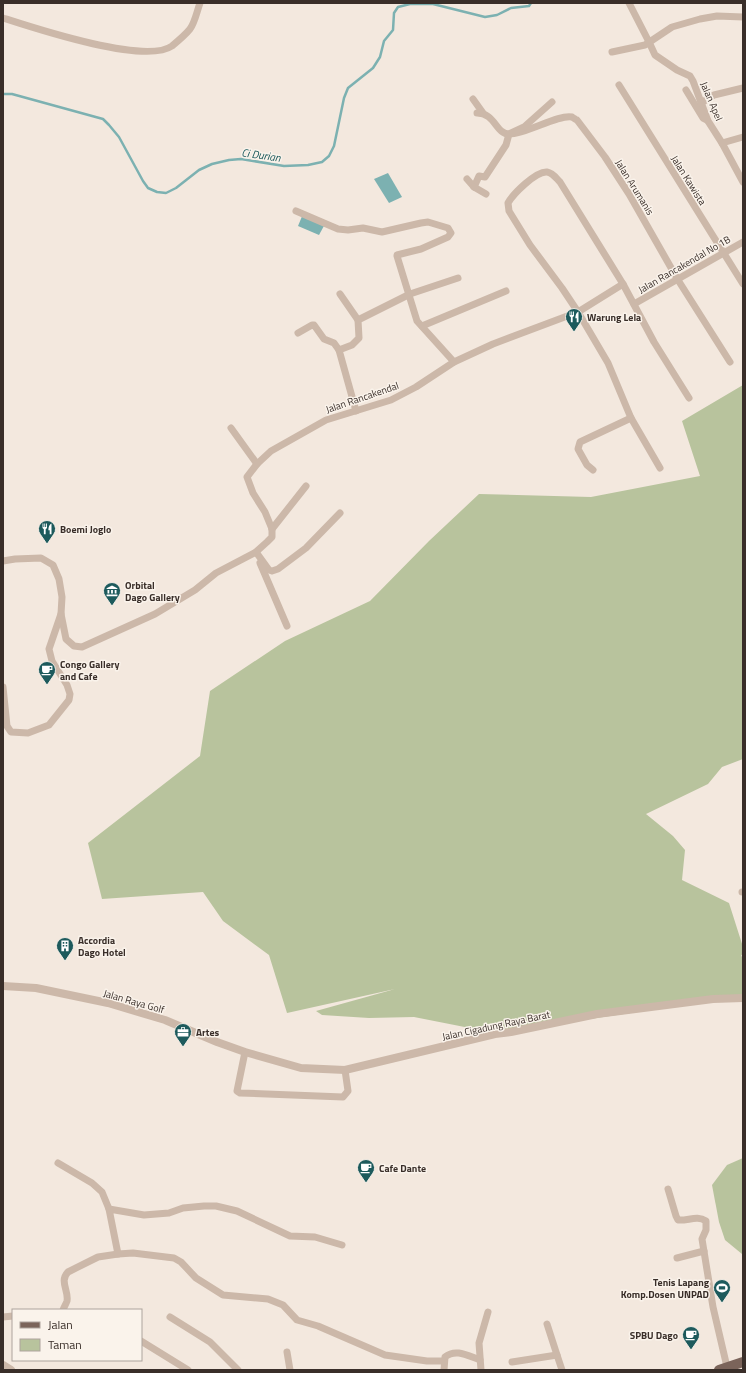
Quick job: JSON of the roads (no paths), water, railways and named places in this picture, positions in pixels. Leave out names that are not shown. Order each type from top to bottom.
[{"type":"main road","points":[[723,1368],[743,1362]]},
{"type":"street","points":[[3,18],[78,40],[129,51],[154,51],[171,46],[191,28],[200,3]]},
{"type":"street","name":"Jalan Apel","points":[[629,3],[650,42],[655,55],[677,70],[690,76],[708,121],[743,182]]},
{"type":"street","points":[[612,52],[644,45],[672,27],[700,19],[717,16],[743,17]]},
{"type":"street","name":"Jalan Kawista","points":[[620,85],[723,254],[743,284]]},
{"type":"street","points":[[702,103],[714,95],[743,88]]},
{"type":"street","points":[[686,90],[703,118],[708,121]]},
{"type":"street","points":[[473,99],[480,113],[489,116],[500,130],[509,134]]},
{"type":"street","points":[[474,187],[479,176],[485,177],[503,149],[509,134],[524,127],[552,102]]},
{"type":"street","name":"Jalan Arumanis","points":[[509,134],[562,118],[572,117],[577,120],[605,157],[629,194],[678,280],[730,362]]},
{"type":"street","points":[[722,143],[743,137]]},
{"type":"street","points":[[660,468],[631,418],[608,363],[578,312],[530,244],[508,206],[512,196],[536,176],[546,172],[552,174],[560,182],[624,284],[654,342],[689,398]]},
{"type":"street","points":[[467,179],[474,187],[486,194]]},
{"type":"street","points":[[296,211],[338,229],[348,230],[363,228],[382,232],[428,222],[448,228],[451,233],[448,237],[421,249],[397,255],[417,321],[454,362]]},
{"type":"street","name":"Jalan Rancakendal No 1B","points":[[634,304],[743,242]]},
{"type":"street","points":[[358,320],[410,294],[458,278]]},
{"type":"street","name":"Jalan Rancakendal","points":[[272,528],[265,512],[253,493],[247,477],[257,464],[271,451],[326,420],[391,400],[416,387],[454,362],[493,344],[578,312],[624,284]]},
{"type":"street","points":[[422,326],[506,291]]},
{"type":"street","points":[[339,350],[352,345],[359,338],[358,320],[340,294]]},
{"type":"street","points":[[298,333],[314,325],[324,339],[334,344],[339,350],[356,411]]},
{"type":"street","points":[[593,470],[587,465],[578,449],[580,442],[631,418]]},
{"type":"street","points":[[230,428],[257,464]]},
{"type":"street","points":[[3,561],[41,558],[53,565],[59,579],[62,597],[61,614],[66,639],[74,646],[82,647],[155,614],[195,590],[216,573],[254,553],[272,537],[272,528],[306,486]]},
{"type":"street","points":[[254,553],[269,570],[272,571],[278,569],[306,548],[340,513]]},
{"type":"street","points":[[254,553],[262,566],[287,626]]},
{"type":"street","points":[[3,687],[7,726],[11,732],[28,733],[49,725],[60,712],[70,694],[67,685],[52,661],[49,649],[61,614]]},
{"type":"street","name":"Jalan Raya Golf","points":[[3,986],[36,988],[108,1003],[165,1020],[217,1042],[255,1055]]},
{"type":"street","name":"Jalan Cigadung Raya Barat","points":[[255,1055],[301,1068],[345,1070],[495,1034],[597,1014],[713,999],[743,998]]},
{"type":"street","points":[[245,1052],[237,1091],[240,1093],[343,1097],[348,1090],[345,1070]]},
{"type":"street","points":[[58,1163],[92,1183],[102,1192],[109,1209],[118,1254]]},
{"type":"street","points":[[668,1189],[678,1220],[698,1218],[706,1222],[706,1230],[702,1239],[723,1368]]},
{"type":"street","points":[[109,1209],[144,1215],[169,1213],[183,1208],[216,1206],[237,1211],[290,1236],[315,1237],[342,1245]]},
{"type":"street","points":[[677,1258],[704,1251]]},
{"type":"street","points":[[64,1309],[67,1302],[64,1280],[66,1274],[86,1262],[98,1257],[133,1252],[174,1258],[181,1262],[196,1278],[223,1295],[239,1298],[268,1299],[282,1305],[297,1320],[318,1326],[385,1355],[427,1361],[444,1361]]},
{"type":"street","points":[[481,1370],[479,1342],[488,1312]]},
{"type":"street","points":[[170,1318],[210,1342],[238,1370]]},
{"type":"street","points":[[547,1324],[562,1370]]},
{"type":"street","points":[[142,1342],[188,1370]]},
{"type":"street","points":[[287,1352],[290,1370]]},
{"type":"street","points":[[444,1370],[445,1357],[450,1353],[458,1352],[480,1360]]},
{"type":"street","points":[[512,1362],[557,1354]]},
{"type":"street","points":[[3,1365],[11,1370]]},
{"type":"water","points":[[388,173],[402,197],[389,203],[374,179]]},
{"type":"water","points":[[303,214],[325,224],[319,235],[298,226]]},
{"type":"waterway","name":"Ci Durian","points":[[3,94],[12,94],[103,119],[119,137],[148,188],[157,192],[166,193],[176,188],[199,170],[212,164],[229,160],[241,159],[284,166],[308,165],[322,162],[329,156],[334,146],[344,98],[348,88],[373,68],[380,57],[384,41],[393,30],[394,13],[398,7],[410,4],[433,4],[485,17],[497,15],[511,8],[529,6],[531,3]]},
{"type":"place","name":"Warung Lela","points":[[574,332]]},
{"type":"place","name":"Boemi Joglo","points":[[47,544]]},
{"type":"place","name":"Orbital Dago Gallery","points":[[112,606]]},
{"type":"place","name":"Congo Gallery and Cafe","points":[[47,685]]},
{"type":"place","name":"Accordia Dago Hotel","points":[[65,961]]},
{"type":"place","name":"Artes","points":[[183,1047]]},
{"type":"place","name":"Cafe Dante","points":[[366,1183]]},
{"type":"place","name":"Tenis Lapang Komp.Dosen UNPAD","points":[[722,1303]]},
{"type":"place","name":"SPBU Dago","points":[[691,1350]]}]
